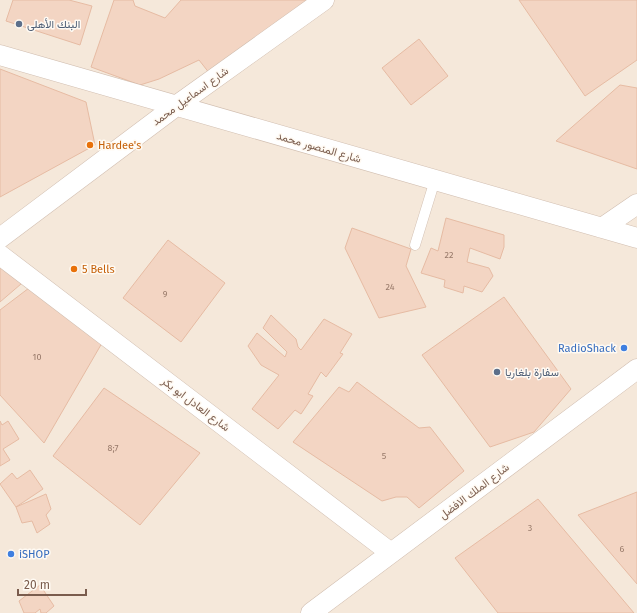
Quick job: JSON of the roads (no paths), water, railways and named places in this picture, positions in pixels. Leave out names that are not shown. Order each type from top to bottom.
[{"type":"street","name":"شارع اسماعيل محمد","points":[[0,238],[176,106],[324,0]]},
{"type":"street","name":"شارع المنصور محمد","points":[[0,55],[637,238]]},
{"type":"street","points":[[602,228],[637,204]]},
{"type":"street","name":"شارع العادل ابو بكر","points":[[0,255],[392,553]]},
{"type":"street","name":"شارع الملك الافضل","points":[[311,613],[637,369]]},
{"type":"lane","points":[[415,246],[435,180]]},
{"type":"place","name":"البنك الأهلى","points":[[19,24]]},
{"type":"place","name":"Hardee's","points":[[90,145]]},
{"type":"place","name":"5 Bells","points":[[74,269]]},
{"type":"place","name":"RadioShack","points":[[624,348]]},
{"type":"place","name":"سفارة بلغاريا","points":[[497,372]]},
{"type":"place","name":"iSHOP","points":[[11,554]]}]
